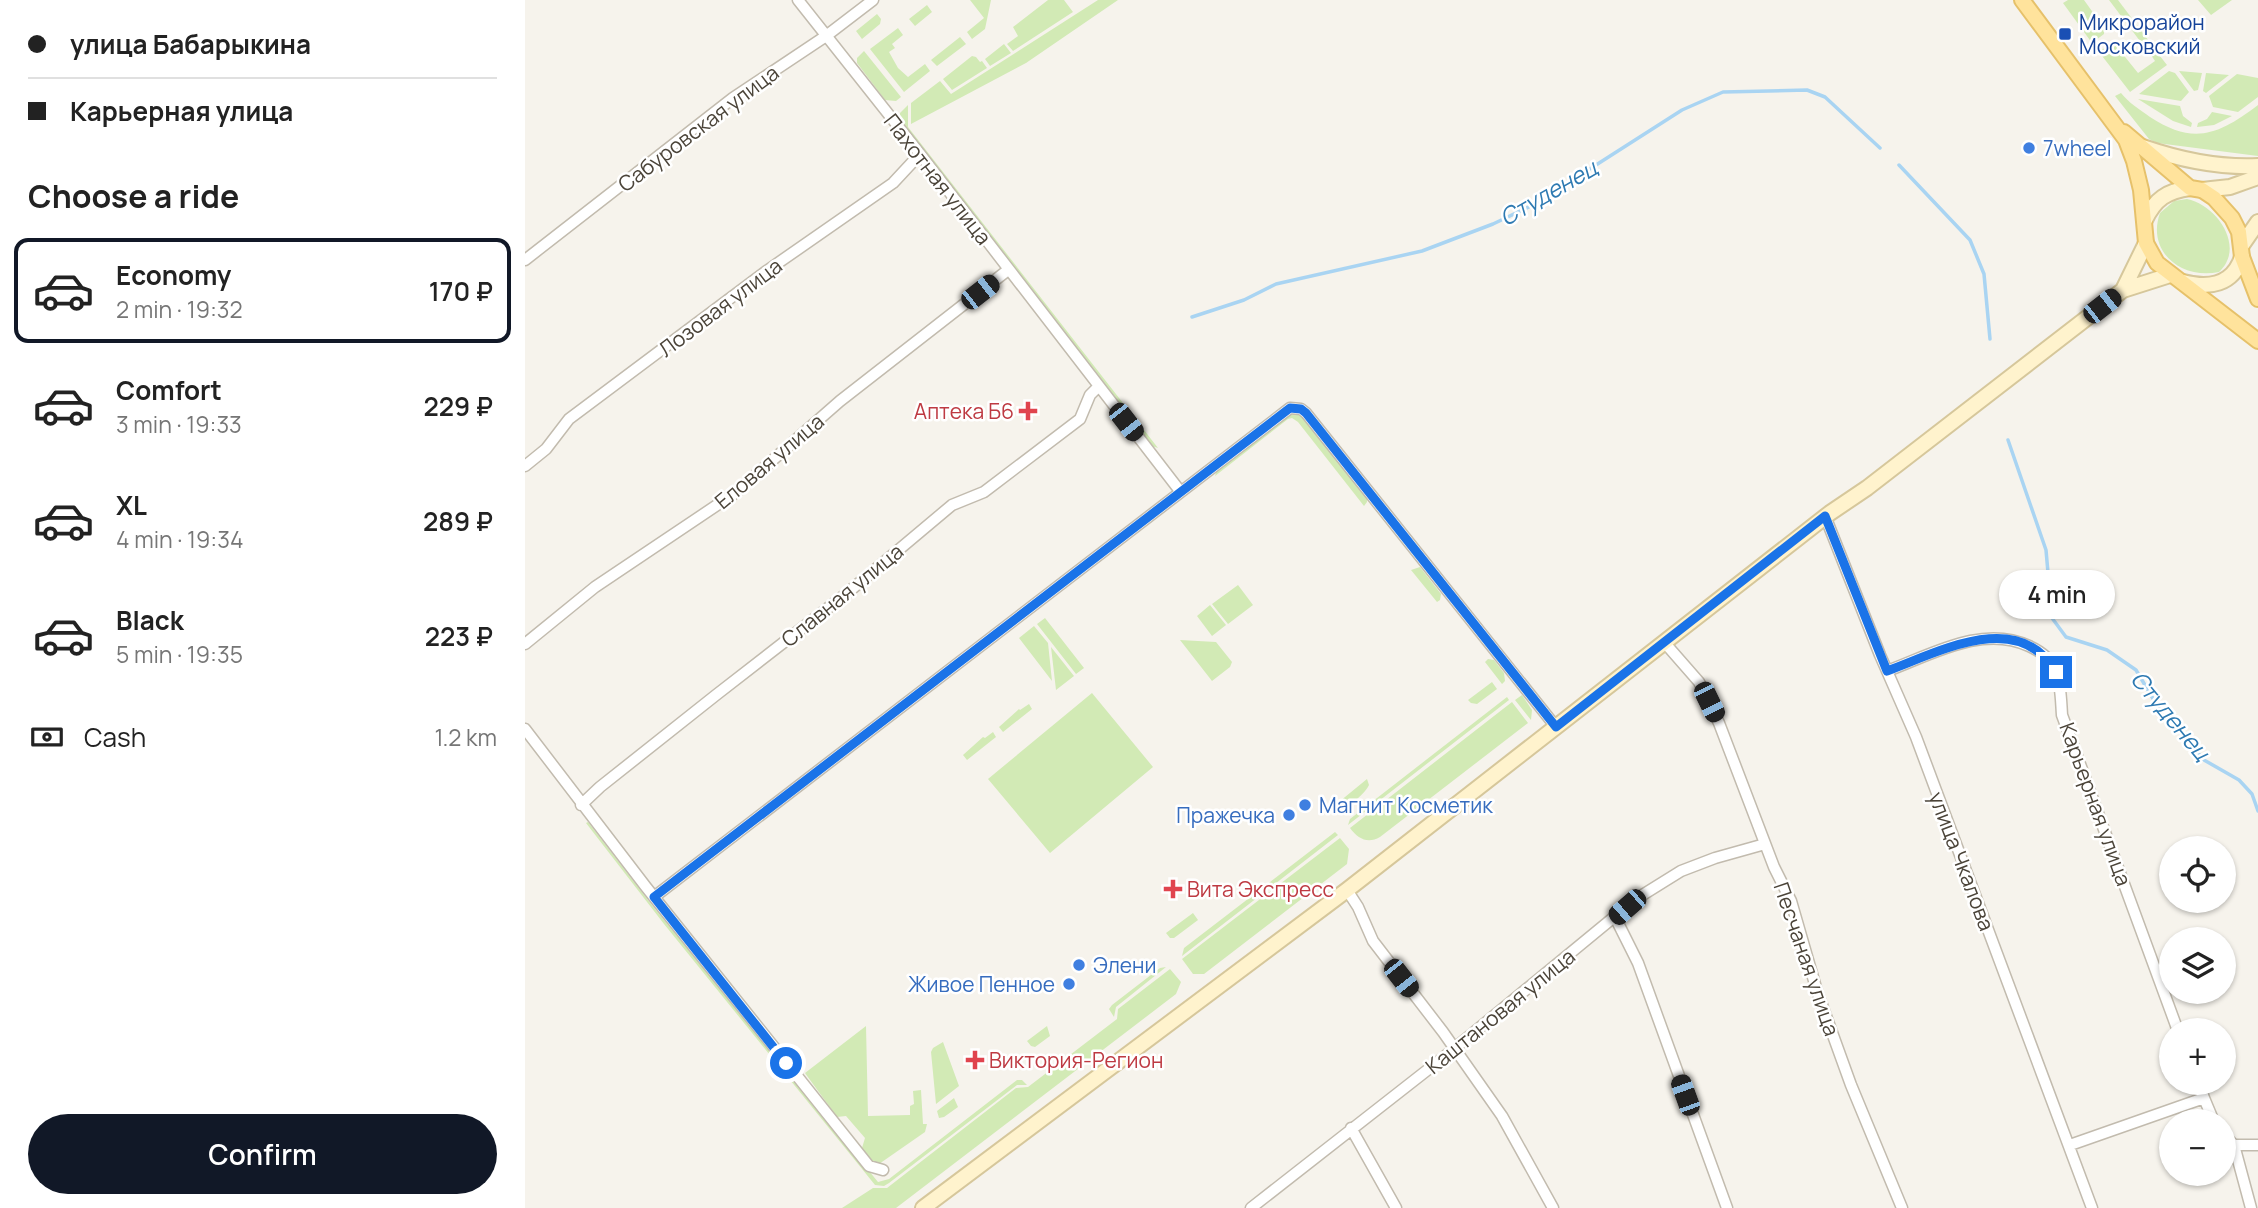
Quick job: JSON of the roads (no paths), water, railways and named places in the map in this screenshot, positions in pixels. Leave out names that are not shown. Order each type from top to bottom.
[{"type":"main road","points":[[2022,0],[2118,127],[2134,161],[2145,220],[2146,243],[2157,263],[2258,341]]},
{"type":"main road","points":[[2118,127],[2196,189],[2223,206],[2239,232],[2242,251],[2258,299]]},
{"type":"main road","points":[[2141,146],[2174,158],[2204,164],[2258,166]]},
{"type":"main road","points":[[2145,220],[2157,200],[2168,192],[2230,187],[2258,177]]},
{"type":"main road","points":[[923,1208],[1347,890],[1825,516],[1867,488],[2123,290],[2177,278],[2196,285],[2220,283],[2233,275],[2258,222]]},
{"type":"main road","points":[[2123,290],[2146,243]]},
{"type":"street","name":"Пахотная улица","points":[[798,0],[1180,491]]},
{"type":"street","name":"Сабуровская улица","points":[[525,260],[733,98],[826,36],[873,0]]},
{"type":"street","name":"Лозовая улица","points":[[525,466],[546,449],[569,419],[768,270],[893,183],[920,154]]},
{"type":"street","name":"Еловая улица","points":[[525,644],[595,587],[735,493],[840,401],[1008,270]]},
{"type":"street","name":"Славная улица","points":[[581,805],[684,720],[846,594],[952,505],[984,492],[1080,419],[1090,395],[1098,387]]},
{"type":"street","points":[[654,897],[1285,410],[1295,407],[1306,413],[1556,727]]},
{"type":"street","name":"улица Чкалова","points":[[1825,516],[1916,737],[2092,1208]]},
{"type":"street","name":"Карьерная улица","points":[[1887,671],[1962,642],[1989,638],[2015,640],[2031,647],[2050,661],[2059,683],[2062,715],[2173,1018]]},
{"type":"street","name":"Песчаная улица","points":[[1664,642],[1699,682],[1719,723],[1765,844],[1791,901],[1817,991],[1902,1208]]},
{"type":"street","points":[[525,729],[581,805],[869,1166],[883,1170]]},
{"type":"street","name":"Каштановая улица","points":[[1251,1208],[1646,892],[1681,872],[1715,858],[1765,844]]},
{"type":"street","points":[[1347,890],[1358,906],[1373,942],[1502,1116],[1553,1208]]},
{"type":"street","points":[[1615,917],[1638,964],[1727,1208]]},
{"type":"street","points":[[2203,1095],[2209,1109]]},
{"type":"street","points":[[2070,1145],[2204,1098]]},
{"type":"street","points":[[1351,1128],[1395,1208]]},
{"type":"street","points":[[2236,1145],[2258,1145]]},
{"type":"street","points":[[2236,1152],[2251,1208]]},
{"type":"waterway","name":"Студенец","points":[[1192,317],[1244,300],[1276,284],[1422,251],[1493,224],[1535,204],[1682,110],[1723,92],[1807,90],[1825,97],[1880,148]]},
{"type":"waterway","name":"Студенец","points":[[1899,165],[1970,240],[1984,274],[1990,339]]},
{"type":"waterway","name":"Студенец","points":[[2008,440],[2046,550],[2052,618],[2066,637],[2107,650],[2136,670],[2158,707],[2204,760],[2239,780],[2252,794],[2258,811]]},
{"type":"place","name":"Микрорайон Московский","points":[[2065,34]]},
{"type":"place","name":"7wheel","points":[[2029,148]]},
{"type":"place","name":"Аптека Б6","points":[[1028,411]]},
{"type":"place","name":"Магнит Косметик","points":[[1305,805]]},
{"type":"place","name":"Пражечка","points":[[1289,815]]},
{"type":"place","name":"Вита Экспресс","points":[[1173,889]]},
{"type":"place","name":"Элени","points":[[1079,965]]},
{"type":"place","name":"Живое Пенное","points":[[1069,984]]},
{"type":"place","name":"Виктория-Регион","points":[[975,1060]]}]
